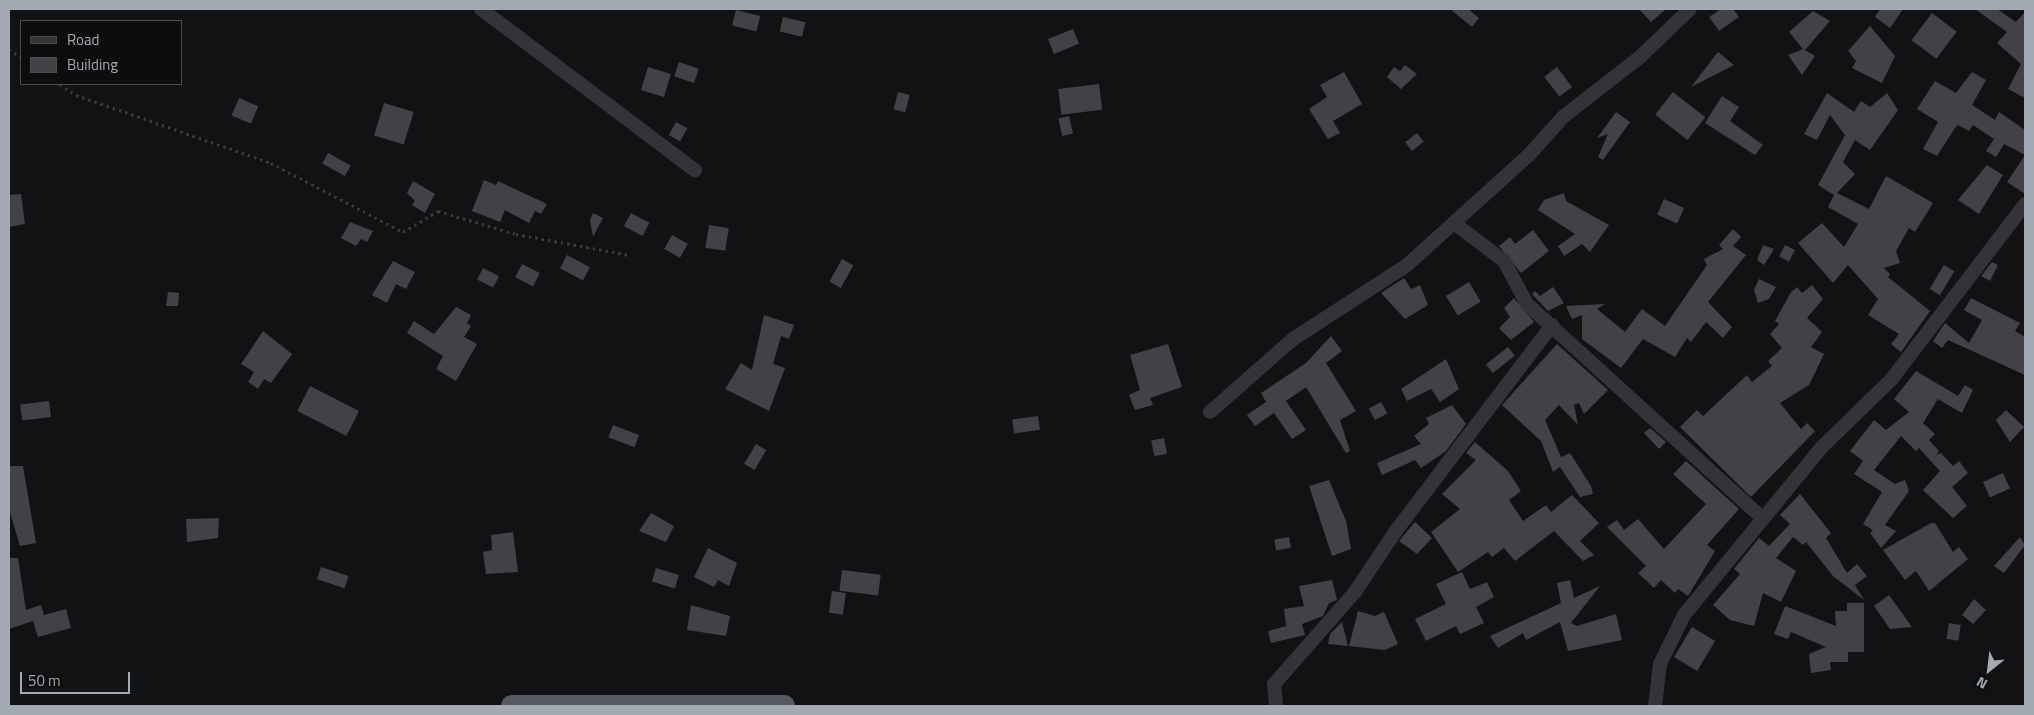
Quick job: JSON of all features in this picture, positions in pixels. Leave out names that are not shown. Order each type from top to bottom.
[{"type":"highway","points":[[512,706],[784,706]]},
{"type":"street","points":[[481,9],[695,170]]},
{"type":"street","points":[[1210,412],[1293,339],[1370,292],[1454,223],[1529,155],[1562,117],[1640,57],[1690,9]]},
{"type":"street","points":[[1655,706],[1660,664],[1684,615],[1822,447],[1891,380],[2025,204]]},
{"type":"street","points":[[1454,223],[1504,261],[1527,304],[1762,519]]},
{"type":"street","points":[[1276,706],[1274,684],[1355,592],[1395,532],[1552,325]]},
{"type":"path","points":[[9,49],[20,56]]},
{"type":"path","points":[[61,85],[76,95],[271,163],[403,232],[438,211],[516,234],[629,255]]},
{"type":"building","points":[[1450,9],[1468,9],[1479,18],[1472,27]]},
{"type":"building","points":[[1639,9],[1666,9],[1651,22]]},
{"type":"building","points":[[1721,9],[1733,9],[1739,17],[1719,31],[1709,17]]},
{"type":"building","points":[[1880,9],[1903,9],[1890,28],[1875,17]]},
{"type":"building","points":[[1975,9],[1997,9],[2016,22],[2025,12],[2025,98],[2008,89],[2021,64],[1997,43],[2007,32]]},
{"type":"building","points":[[736,10],[760,16],[756,32],[732,26]]},
{"type":"building","points":[[1813,11],[1830,21],[1805,50],[1815,56],[1802,75],[1788,55],[1803,49],[1789,32]]},
{"type":"building","points":[[1932,13],[1957,32],[1936,59],[1912,40]]},
{"type":"building","points":[[783,17],[805,22],[802,37],[780,32]]},
{"type":"building","points":[[1870,26],[1895,56],[1882,83],[1852,68],[1856,61],[1848,51]]},
{"type":"building","points":[[1073,29],[1079,44],[1054,54],[1048,39]]},
{"type":"building","points":[[1718,52],[1734,65],[1691,87]]},
{"type":"building","points":[[679,62],[699,69],[694,83],[674,76]]},
{"type":"building","points":[[1405,65],[1417,74],[1401,89],[1387,77],[1394,67],[1400,71]]},
{"type":"building","points":[[648,67],[671,74],[664,97],[641,90]]},
{"type":"building","points":[[1557,67],[1572,87],[1559,97],[1544,77]]},
{"type":"building","points":[[1344,72],[1362,104],[1333,121],[1340,133],[1328,139],[1309,109],[1327,97],[1320,85]]},
{"type":"building","points":[[1972,72],[1986,80],[1972,105],[1995,120],[1999,112],[2025,130],[2025,155],[2004,144],[1996,157],[1986,151],[1994,139],[1973,125],[1969,131],[1958,125],[1937,156],[1923,149],[1938,122],[1917,109],[1935,81],[1956,93]]},
{"type":"building","points":[[1099,84],[1102,110],[1061,115],[1058,89]]},
{"type":"building","points":[[898,92],[910,95],[905,112],[894,109]]},
{"type":"building","points":[[1673,92],[1705,117],[1687,140],[1655,115]]},
{"type":"building","points":[[1827,93],[1854,112],[1861,101],[1870,107],[1887,93],[1898,110],[1870,150],[1855,140],[1843,162],[1855,174],[1837,193],[1869,209],[1886,176],[1933,203],[1915,232],[1909,228],[1896,251],[1900,263],[1884,268],[1890,274],[1888,277],[1930,311],[1901,352],[1891,344],[1899,334],[1868,315],[1878,299],[1848,265],[1833,283],[1798,243],[1822,223],[1844,247],[1858,224],[1828,207],[1834,195],[1818,185],[1845,135],[1830,115],[1817,140],[1804,134]]},
{"type":"building","points":[[1722,96],[1739,107],[1730,121],[1763,145],[1755,155],[1705,123]]},
{"type":"building","points":[[239,98],[258,106],[251,124],[232,115]]},
{"type":"building","points":[[384,103],[414,112],[404,145],[374,136]]},
{"type":"building","points":[[1616,112],[1630,122],[1603,160],[1598,157],[1608,134],[1597,138]]},
{"type":"building","points":[[1069,116],[1073,134],[1062,136],[1058,118]]},
{"type":"building","points":[[676,122],[687,128],[680,141],[669,135]]},
{"type":"building","points":[[1417,133],[1424,142],[1412,151],[1405,142]]},
{"type":"building","points":[[328,153],[351,166],[345,176],[322,163]]},
{"type":"building","points":[[2025,155],[2025,194],[2007,182]]},
{"type":"building","points":[[1987,165],[2003,175],[1979,214],[1958,200]]},
{"type":"building","points":[[484,180],[496,185],[498,181],[547,204],[541,214],[535,211],[529,223],[505,210],[500,222],[472,211]]},
{"type":"building","points":[[413,181],[435,194],[425,213],[412,205],[415,201],[407,193]]},
{"type":"building","points":[[1564,193],[1566,201],[1609,225],[1590,252],[1582,244],[1564,256],[1558,246],[1575,234],[1538,210],[1544,200]]},
{"type":"building","points":[[21,194],[25,224],[9,227],[9,195]]},
{"type":"building","points":[[1664,199],[1684,208],[1677,223],[1657,215]]},
{"type":"building","points":[[593,213],[603,218],[593,237],[590,220]]},
{"type":"building","points":[[631,213],[650,223],[642,236],[624,226]]},
{"type":"building","points":[[350,222],[373,231],[367,242],[361,239],[356,246],[341,238]]},
{"type":"building","points":[[709,225],[729,228],[725,251],[705,248]]},
{"type":"building","points":[[1733,229],[1741,237],[1733,246],[1746,255],[1708,302],[1732,327],[1723,338],[1706,322],[1691,342],[1687,338],[1675,357],[1643,339],[1621,368],[1582,339],[1582,315],[1572,319],[1566,306],[1605,304],[1597,309],[1625,332],[1642,309],[1665,326],[1707,265],[1704,259],[1723,249],[1719,245]]},
{"type":"building","points":[[1533,230],[1549,251],[1521,273],[1499,246],[1510,237],[1515,244]]},
{"type":"building","points":[[672,235],[688,244],[680,258],[664,249]]},
{"type":"building","points":[[1763,245],[1774,249],[1764,265],[1757,260]]},
{"type":"building","points":[[1785,245],[1795,250],[1789,262],[1779,257]]},
{"type":"building","points":[[567,255],[590,267],[583,280],[560,268]]},
{"type":"building","points":[[842,259],[853,265],[841,288],[829,282]]},
{"type":"building","points":[[393,261],[415,272],[406,289],[396,284],[387,303],[372,295]]},
{"type":"building","points":[[1992,262],[1998,265],[1990,281],[1981,276]]},
{"type":"building","points":[[522,264],[540,273],[533,286],[515,277]]},
{"type":"building","points":[[1944,265],[1954,271],[1940,295],[1930,289]]},
{"type":"building","points":[[483,268],[499,276],[493,288],[477,280]]},
{"type":"building","points":[[1404,278],[1411,289],[1420,285],[1428,305],[1405,319],[1381,293]]},
{"type":"building","points":[[1759,279],[1776,287],[1769,299],[1758,303],[1754,290]]},
{"type":"building","points":[[1469,282],[1481,302],[1458,316],[1446,296]]},
{"type":"building","points":[[1812,285],[1823,299],[1807,318],[1822,332],[1811,347],[1824,354],[1809,385],[1780,403],[1801,429],[1807,423],[1815,431],[1751,497],[1680,427],[1697,410],[1703,416],[1747,375],[1752,382],[1772,366],[1768,361],[1782,348],[1770,334],[1779,324],[1775,321],[1791,292],[1797,287],[1802,293]]},
{"type":"building","points":[[1553,287],[1564,303],[1548,311],[1532,294],[1535,291],[1540,296]]},
{"type":"building","points":[[168,292],[179,293],[178,306],[166,306]]},
{"type":"building","points":[[1514,298],[1534,322],[1511,340],[1499,328],[1510,317],[1504,308]]},
{"type":"building","points":[[1971,298],[2020,323],[2015,331],[2025,337],[2025,375],[1948,340],[1942,348],[1933,341],[1945,323],[1969,343],[1982,320],[1964,310]]},
{"type":"building","points":[[456,307],[471,315],[467,323],[471,326],[464,337],[477,344],[456,381],[436,369],[443,356],[407,333],[414,321],[434,334]]},
{"type":"building","points":[[764,315],[794,325],[789,339],[781,336],[773,364],[785,368],[769,411],[725,389],[741,363],[752,370]]},
{"type":"building","points":[[263,331],[292,354],[271,383],[264,379],[258,389],[248,382],[254,372],[241,364]]},
{"type":"building","points":[[1331,336],[1342,351],[1326,363],[1356,411],[1340,420],[1350,451],[1346,453],[1306,387],[1286,401],[1306,430],[1292,439],[1274,413],[1255,426],[1247,415],[1266,402],[1261,393],[1306,363]]},
{"type":"building","points":[[1168,344],[1182,387],[1150,398],[1153,405],[1135,410],[1129,395],[1140,390],[1130,355]]},
{"type":"building","points":[[1557,344],[1608,390],[1584,414],[1579,403],[1574,405],[1578,425],[1559,405],[1545,420],[1561,457],[1570,453],[1591,486],[1593,494],[1580,497],[1560,467],[1553,472],[1541,441],[1502,405]]},
{"type":"building","points":[[1508,347],[1515,356],[1493,373],[1486,364]]},
{"type":"building","points":[[1446,359],[1459,389],[1440,402],[1431,389],[1407,401],[1401,389]]},
{"type":"building","points":[[1916,371],[1958,396],[1965,385],[1973,390],[1962,413],[1938,399],[1923,423],[1935,434],[1929,440],[1939,451],[1936,455],[1941,453],[1953,466],[1959,461],[1968,473],[1952,487],[1967,506],[1953,518],[1923,490],[1940,471],[1919,448],[1916,451],[1901,436],[1874,470],[1895,484],[1905,480],[1909,491],[1885,525],[1896,531],[1881,548],[1870,533],[1873,530],[1863,524],[1882,492],[1854,474],[1863,461],[1850,451],[1874,420],[1886,430],[1909,412],[1894,399]]},
{"type":"building","points":[[310,386],[359,411],[346,436],[297,411]]},
{"type":"building","points":[[49,401],[51,417],[22,420],[20,405]]},
{"type":"building","points":[[1381,402],[1387,413],[1375,420],[1369,409]]},
{"type":"building","points":[[1452,405],[1466,424],[1446,451],[1421,468],[1415,460],[1382,475],[1377,463],[1421,444],[1414,436],[1429,424],[1426,418]]},
{"type":"building","points":[[2006,410],[2024,427],[2010,442],[1996,420]]},
{"type":"building","points":[[1038,416],[1040,430],[1014,433],[1012,420]]},
{"type":"building","points":[[613,425],[639,435],[634,447],[608,437]]},
{"type":"building","points":[[1650,428],[1666,442],[1659,449],[1644,433]]},
{"type":"building","points":[[1164,438],[1167,454],[1154,456],[1151,440]]},
{"type":"building","points":[[1475,442],[1508,471],[1521,491],[1509,500],[1523,521],[1546,505],[1551,512],[1572,495],[1599,523],[1580,541],[1594,555],[1583,561],[1554,531],[1515,561],[1504,548],[1492,557],[1488,552],[1458,572],[1431,532],[1460,509],[1442,494],[1476,460],[1466,453]]},
{"type":"building","points":[[756,444],[766,450],[754,470],[744,464]]},
{"type":"building","points":[[1686,461],[1739,509],[1707,545],[1715,551],[1688,596],[1678,589],[1675,593],[1661,580],[1654,588],[1638,573],[1646,566],[1607,527],[1617,520],[1624,530],[1638,519],[1664,549],[1706,504],[1673,474]]},
{"type":"building","points":[[9,466],[23,466],[36,543],[20,546],[9,509]]},
{"type":"building","points":[[2003,473],[2010,489],[1990,497],[1983,482]]},
{"type":"building","points":[[1329,480],[1346,521],[1351,549],[1332,556],[1309,486]]},
{"type":"building","points":[[1800,494],[1831,533],[1826,538],[1847,573],[1857,564],[1867,576],[1855,585],[1864,600],[1833,576],[1806,542],[1803,545],[1793,537],[1776,558],[1796,571],[1781,602],[1763,593],[1754,626],[1730,620],[1713,605],[1740,574],[1734,569],[1759,538],[1769,546],[1790,524],[1780,515]]},
{"type":"building","points":[[651,513],[674,526],[666,542],[639,531]]},
{"type":"building","points":[[219,518],[218,538],[187,542],[186,519]]},
{"type":"building","points":[[1415,522],[1432,538],[1417,554],[1399,541]]},
{"type":"building","points":[[1931,523],[1935,523],[1953,552],[1959,547],[1968,559],[1929,591],[1916,571],[1905,580],[1883,550]]},
{"type":"building","points":[[513,532],[518,572],[486,574],[483,552],[492,550],[491,535]]},
{"type":"building","points":[[1289,537],[1291,548],[1276,550],[1274,540]]},
{"type":"building","points":[[2020,537],[2025,545],[2004,573],[1994,566]]},
{"type":"building","points":[[708,548],[737,563],[729,586],[718,580],[714,587],[694,577]]},
{"type":"building","points":[[9,558],[18,558],[26,610],[41,605],[44,615],[66,609],[71,628],[38,637],[33,621],[9,629]]},
{"type":"building","points":[[321,567],[349,576],[345,588],[317,579]]},
{"type":"building","points":[[656,568],[679,575],[675,588],[652,581]]},
{"type":"building","points":[[842,570],[881,575],[878,596],[839,591]]},
{"type":"building","points":[[1462,572],[1470,589],[1487,582],[1494,597],[1476,607],[1484,623],[1460,634],[1456,626],[1426,641],[1415,619],[1446,604],[1436,584]]},
{"type":"building","points":[[1332,580],[1337,600],[1329,603],[1323,616],[1302,624],[1305,635],[1271,643],[1268,631],[1286,626],[1284,609],[1304,606],[1299,586]]},
{"type":"building","points":[[1570,580],[1574,598],[1600,586],[1571,623],[1577,626],[1616,614],[1622,640],[1568,651],[1560,622],[1526,640],[1523,633],[1498,648],[1490,636],[1561,603],[1557,583]]},
{"type":"building","points":[[832,591],[846,593],[843,615],[829,613]]},
{"type":"building","points":[[1889,595],[1912,627],[1890,629],[1874,606]]},
{"type":"building","points":[[1974,599],[1986,610],[1973,624],[1962,615]]},
{"type":"building","points":[[1847,603],[1864,603],[1864,652],[1848,652],[1848,662],[1830,662],[1831,670],[1811,673],[1809,654],[1826,647],[1791,632],[1788,639],[1774,634],[1785,606],[1836,626],[1835,611],[1847,611]]},
{"type":"building","points":[[691,605],[730,616],[726,636],[687,630]]},
{"type":"building","points":[[1358,611],[1375,616],[1384,612],[1398,644],[1385,650],[1349,646]]},
{"type":"building","points":[[1342,622],[1348,646],[1328,644],[1330,634]]},
{"type":"building","points":[[1949,623],[1961,625],[1958,641],[1946,639]]},
{"type":"building","points":[[1692,627],[1715,641],[1697,671],[1674,657]]}]
